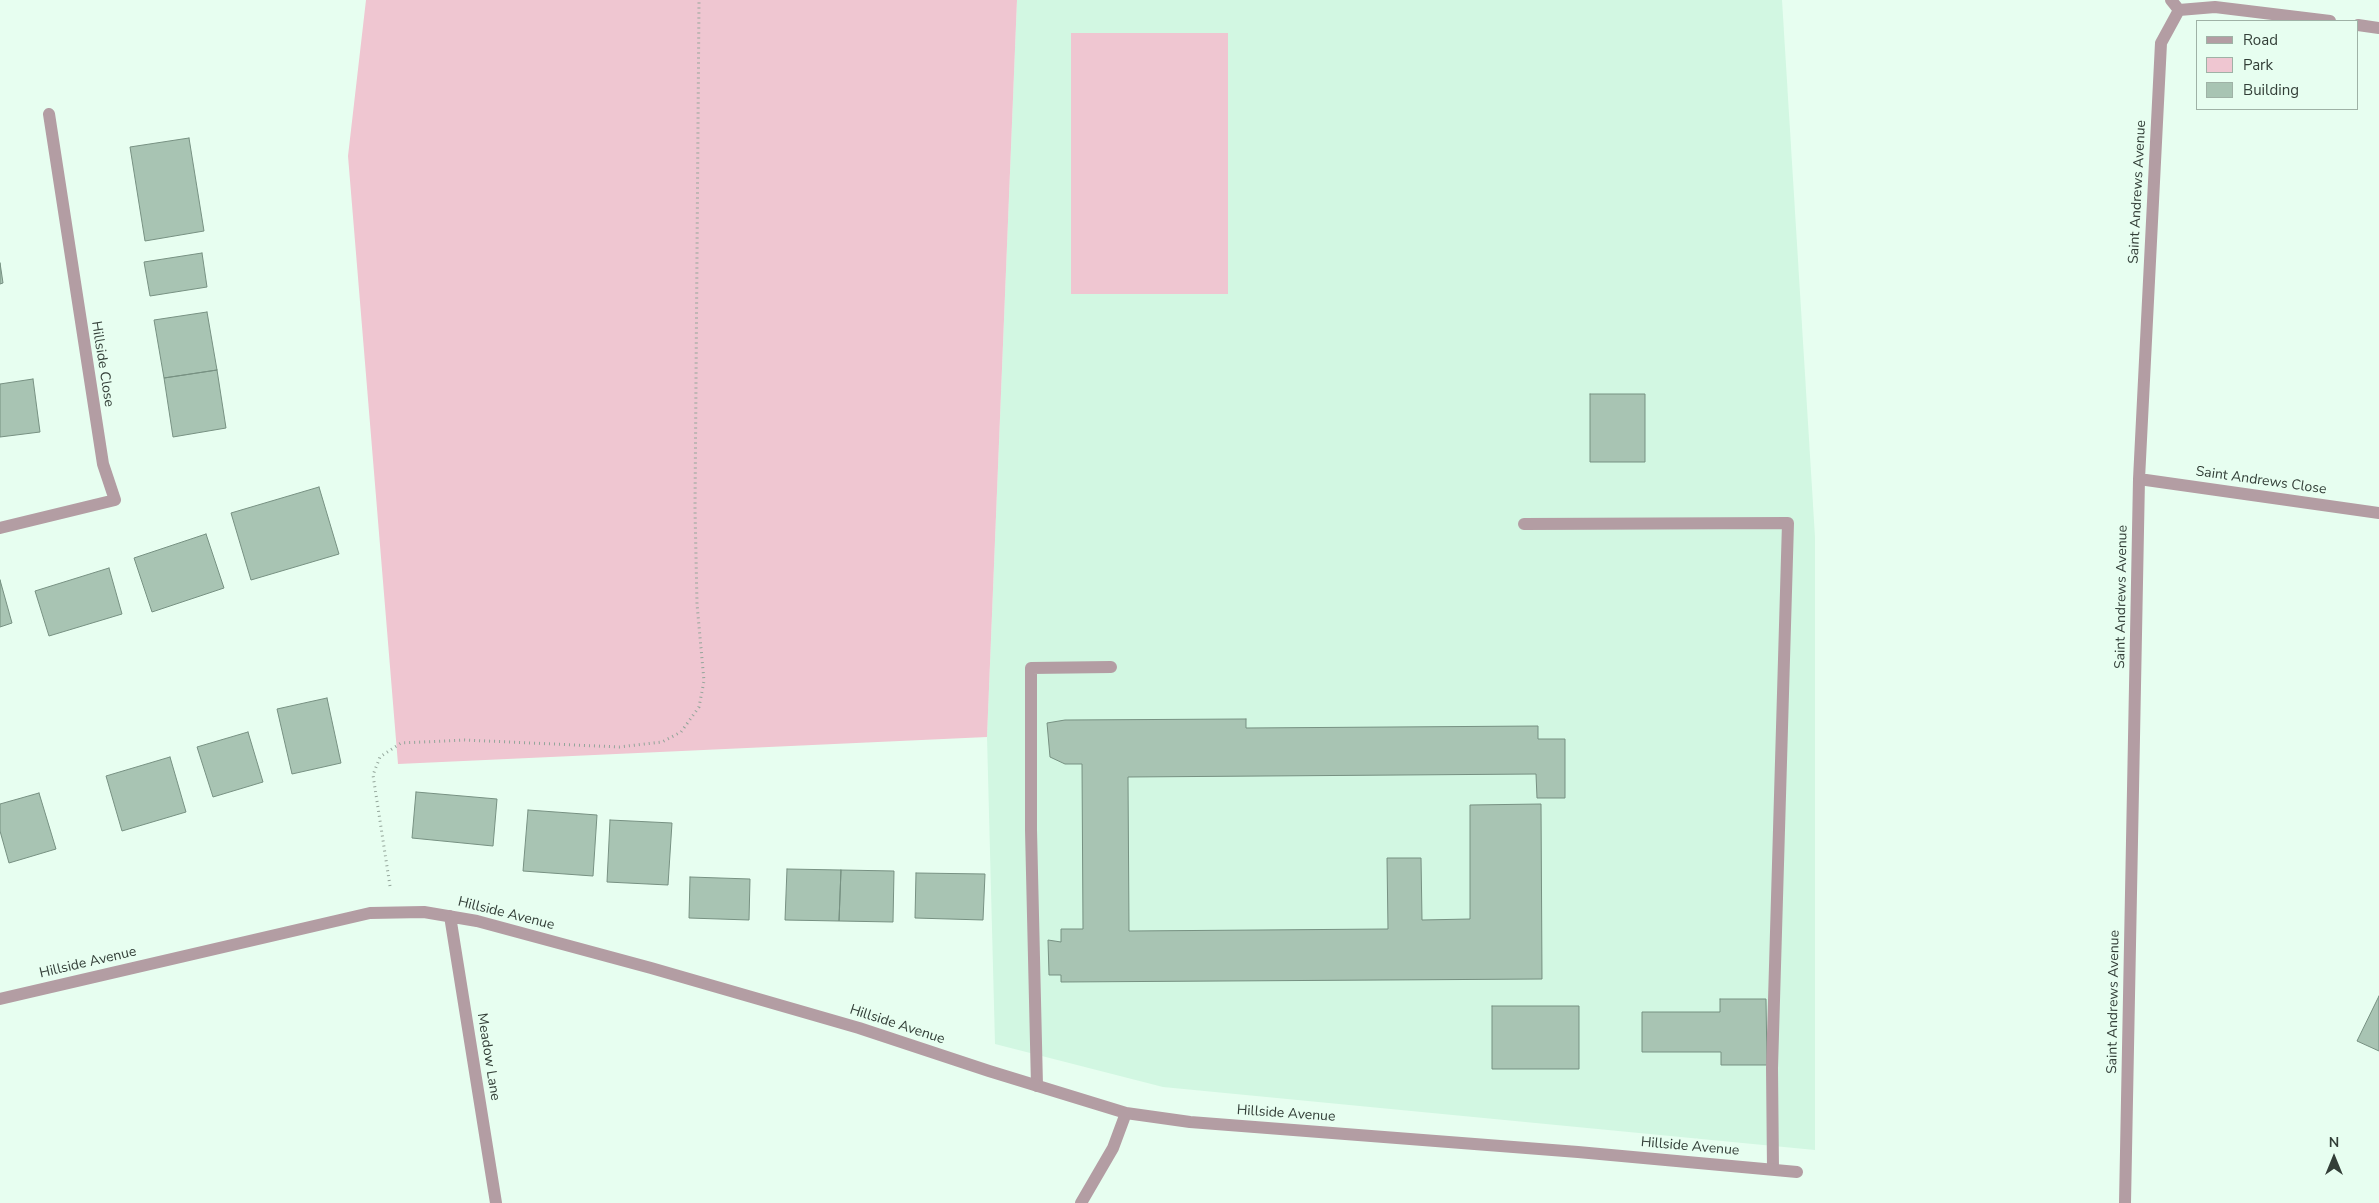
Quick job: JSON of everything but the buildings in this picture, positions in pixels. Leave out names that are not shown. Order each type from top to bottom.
[{"type":"street","points":[[2171,0],[2179,10],[2215,7],[2322,20]]},
{"type":"street","name":"Saint Andrews Avenue","points":[[2125,1203],[2139,478],[2161,42],[2179,10]]},
{"type":"street","points":[[2359,25],[2379,28]]},
{"type":"street","name":"Hillside Close","points":[[0,528],[116,500],[102,464],[49,114]]},
{"type":"street","name":"Saint Andrews Close","points":[[2139,478],[2379,513]]},
{"type":"street","points":[[1524,524],[1788,523],[1772,1068],[1773,1169]]},
{"type":"street","points":[[1037,1086],[1031,830],[1031,668],[1111,667]]},
{"type":"street","name":"Hillside Avenue","points":[[0,999],[370,913],[391,911],[424,912],[477,921],[680,976],[859,1028],[1037,1086],[1126,1112],[1190,1122],[1797,1172]]},
{"type":"street","name":"Meadow Lane","points":[[450,916],[496,1203]]},
{"type":"street","points":[[1081,1203],[1112,1148],[1126,1112]]},
{"type":"path","points":[[391,911],[390,880],[372,776],[380,757],[401,743],[447,741],[619,747],[662,742],[681,732],[699,707],[704,681],[697,604],[695,509],[699,0]]},
{"type":"shaded area","points":[[1017,0],[1782,0],[1815,537],[1815,1150],[1163,1087],[995,1044],[987,737]]},
{"type":"green space","points":[[366,0],[1017,0],[987,737],[398,764],[348,156]]},
{"type":"green space","points":[[1071,33],[1228,33],[1228,294],[1071,294]]}]
